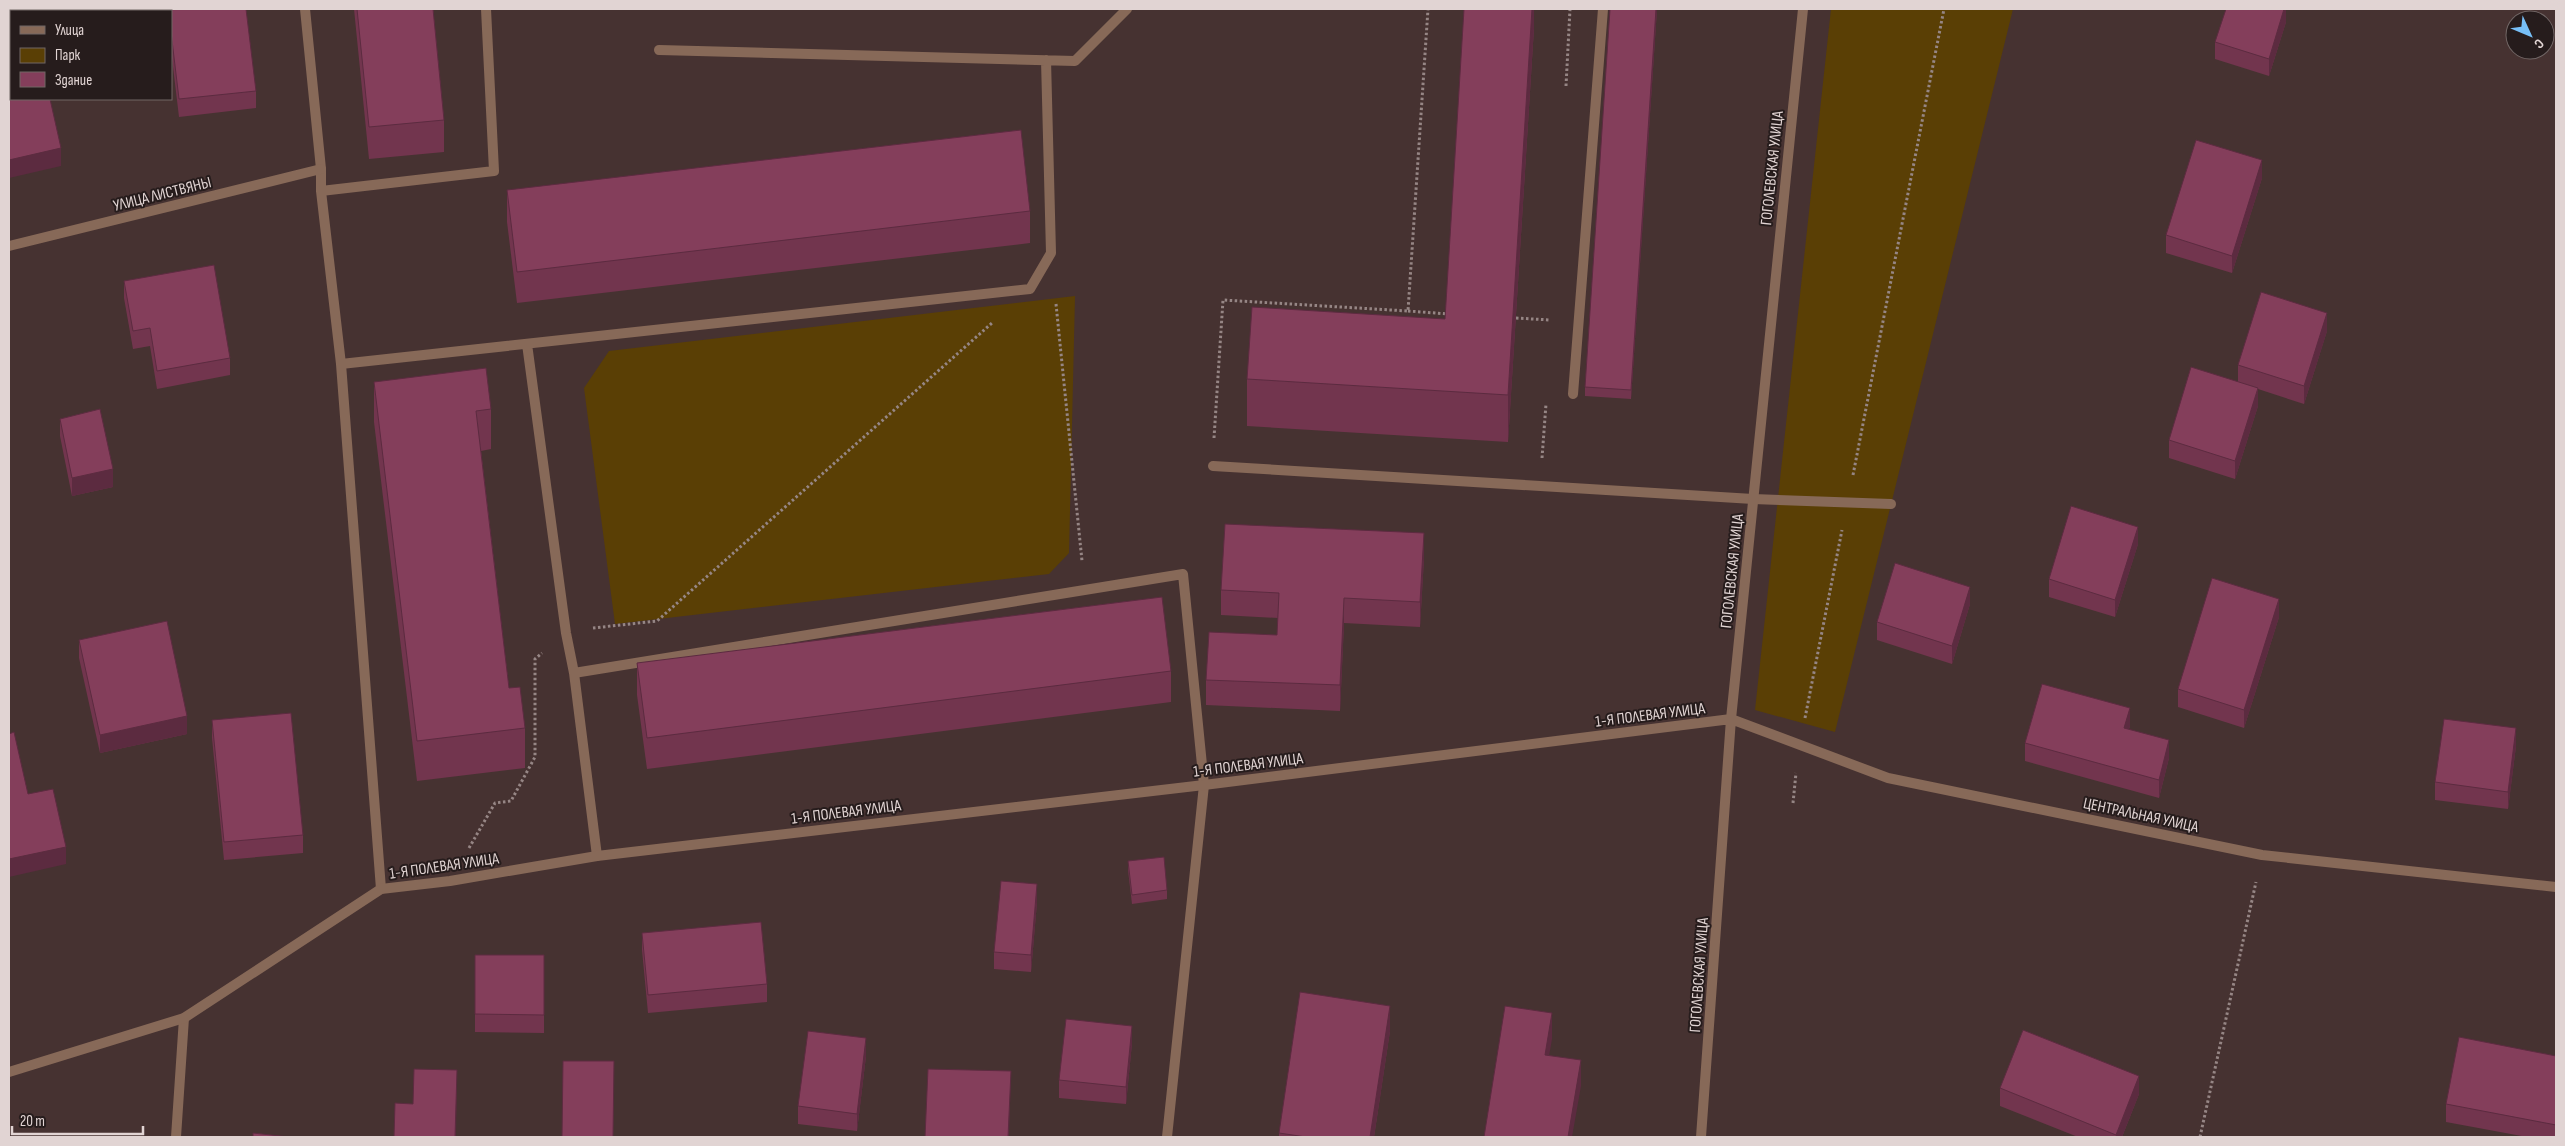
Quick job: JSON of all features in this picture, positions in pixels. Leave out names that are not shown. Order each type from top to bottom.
[{"type":"street","points":[[305,9],[321,170],[320,191],[341,364],[381,890]]},
{"type":"street","points":[[320,191],[494,171],[486,9]]},
{"type":"street","points":[[659,50],[1075,61],[1127,9]]},
{"type":"street","points":[[1574,394],[1603,9]]},
{"type":"street","name":"ГОГОЛЕВСКАЯ УЛИЦА","points":[[1702,1137],[1731,719],[1803,9]]},
{"type":"street","points":[[341,364],[1030,289],[1051,253],[1046,60]]},
{"type":"street","name":"УЛИЦА ЛИСТВЯНЫ","points":[[9,246],[321,170]]},
{"type":"street","points":[[527,344],[566,633],[574,673],[597,856]]},
{"type":"street","points":[[1213,466],[1753,499],[1891,504]]},
{"type":"street","points":[[574,673],[1085,592],[1183,574],[1204,785],[1167,1137]]},
{"type":"street","name":"1-Я ПОЛЕВАЯ УЛИЦА","points":[[9,1072],[184,1018],[381,890],[450,881],[597,856],[1204,785],[1731,719]]},
{"type":"street","name":"ЦЕНТРАЛЬНАЯ УЛИЦА","points":[[1731,719],[1888,778],[2262,854],[2556,887]]},
{"type":"street","points":[[176,1137],[184,1018]]},
{"type":"path","points":[[1408,311],[1428,9]]},
{"type":"path","points":[[1793,803],[1800,744],[1944,9]]},
{"type":"path","points":[[1213,466],[1223,300],[1448,314]]},
{"type":"path","points":[[1056,301],[1085,592]]},
{"type":"path","points":[[1516,318],[1551,320]]},
{"type":"path","points":[[450,881],[495,803],[511,801],[535,757],[535,659],[566,633],[615,624],[658,621],[993,323]]},
{"type":"path","points":[[2200,1137],[2262,854]]},
{"type":"green space","points":[[1831,9],[2013,9],[1835,732],[1755,710]]},
{"type":"green space","points":[[1075,296],[1069,553],[1049,574],[615,624],[584,388],[609,351]]},
{"type":"building","points":[[246,9],[256,91],[179,99],[172,40],[172,10],[168,10]]},
{"type":"building","points":[[357,9],[433,9],[444,120],[369,127]]},
{"type":"building","points":[[1464,9],[1532,9],[1508,395],[1247,379],[1252,307],[1445,319]]},
{"type":"building","points":[[1610,9],[1656,9],[1631,390],[1585,387]]},
{"type":"building","points":[[2226,9],[2284,9],[2269,59],[2215,42]]},
{"type":"building","points":[[9,74],[10,100],[50,100],[61,148],[9,160]]},
{"type":"building","points":[[1021,130],[1030,211],[517,272],[507,190]]},
{"type":"building","points":[[2196,140],[2262,160],[2232,256],[2166,235]]},
{"type":"building","points":[[214,265],[230,358],[157,371],[150,328],[133,331],[124,281]]},
{"type":"building","points":[[2261,292],[2327,313],[2304,386],[2238,365]]},
{"type":"building","points":[[2191,367],[2258,388],[2235,461],[2169,440]]},
{"type":"building","points":[[486,368],[491,409],[476,411],[509,688],[520,687],[525,728],[417,741],[374,382]]},
{"type":"building","points":[[100,409],[113,469],[72,478],[60,419]]},
{"type":"building","points":[[2071,506],[2138,527],[2115,600],[2049,579]]},
{"type":"building","points":[[1225,524],[1424,533],[1420,602],[1344,598],[1340,685],[1206,680],[1209,632],[1277,635],[1279,593],[1221,590]]},
{"type":"building","points":[[1895,563],[1970,587],[1952,646],[1877,622]]},
{"type":"building","points":[[2212,578],[2279,599],[2244,710],[2178,689]]},
{"type":"building","points":[[1162,597],[1171,671],[647,738],[637,663]]},
{"type":"building","points":[[167,621],[187,716],[100,735],[79,640]]},
{"type":"building","points":[[2042,684],[2130,708],[2124,728],[2169,740],[2159,780],[2025,743]]},
{"type":"building","points":[[291,713],[303,835],[224,842],[212,720]]},
{"type":"building","points":[[2444,719],[2516,728],[2508,792],[2435,782]]},
{"type":"building","points":[[14,732],[28,794],[53,789],[66,847],[9,859],[9,734]]},
{"type":"building","points":[[1164,857],[1167,890],[1132,895],[1128,861]]},
{"type":"building","points":[[1001,881],[1037,884],[1031,955],[994,952]]},
{"type":"building","points":[[761,922],[767,984],[648,995],[642,933]]},
{"type":"building","points":[[475,955],[544,955],[544,1015],[475,1014]]},
{"type":"building","points":[[1300,992],[1390,1006],[1370,1137],[1306,1137],[1279,1133]]},
{"type":"building","points":[[1505,1006],[1552,1013],[1545,1055],[1581,1060],[1568,1137],[1484,1137]]},
{"type":"building","points":[[1066,1019],[1132,1026],[1126,1087],[1059,1080]]},
{"type":"building","points":[[2023,1030],[2139,1076],[2116,1135],[2000,1088]]},
{"type":"building","points":[[808,1031],[866,1038],[857,1114],[798,1106]]},
{"type":"building","points":[[2459,1037],[2556,1056],[2556,1125],[2446,1104]]},
{"type":"building","points":[[563,1061],[614,1061],[613,1137],[562,1137]]},
{"type":"building","points":[[414,1069],[457,1070],[455,1137],[394,1137],[395,1103],[413,1104]]},
{"type":"building","points":[[928,1069],[1011,1071],[1008,1137],[925,1137]]},
{"type":"building","points":[[253,1133],[289,1137],[253,1137]]}]
